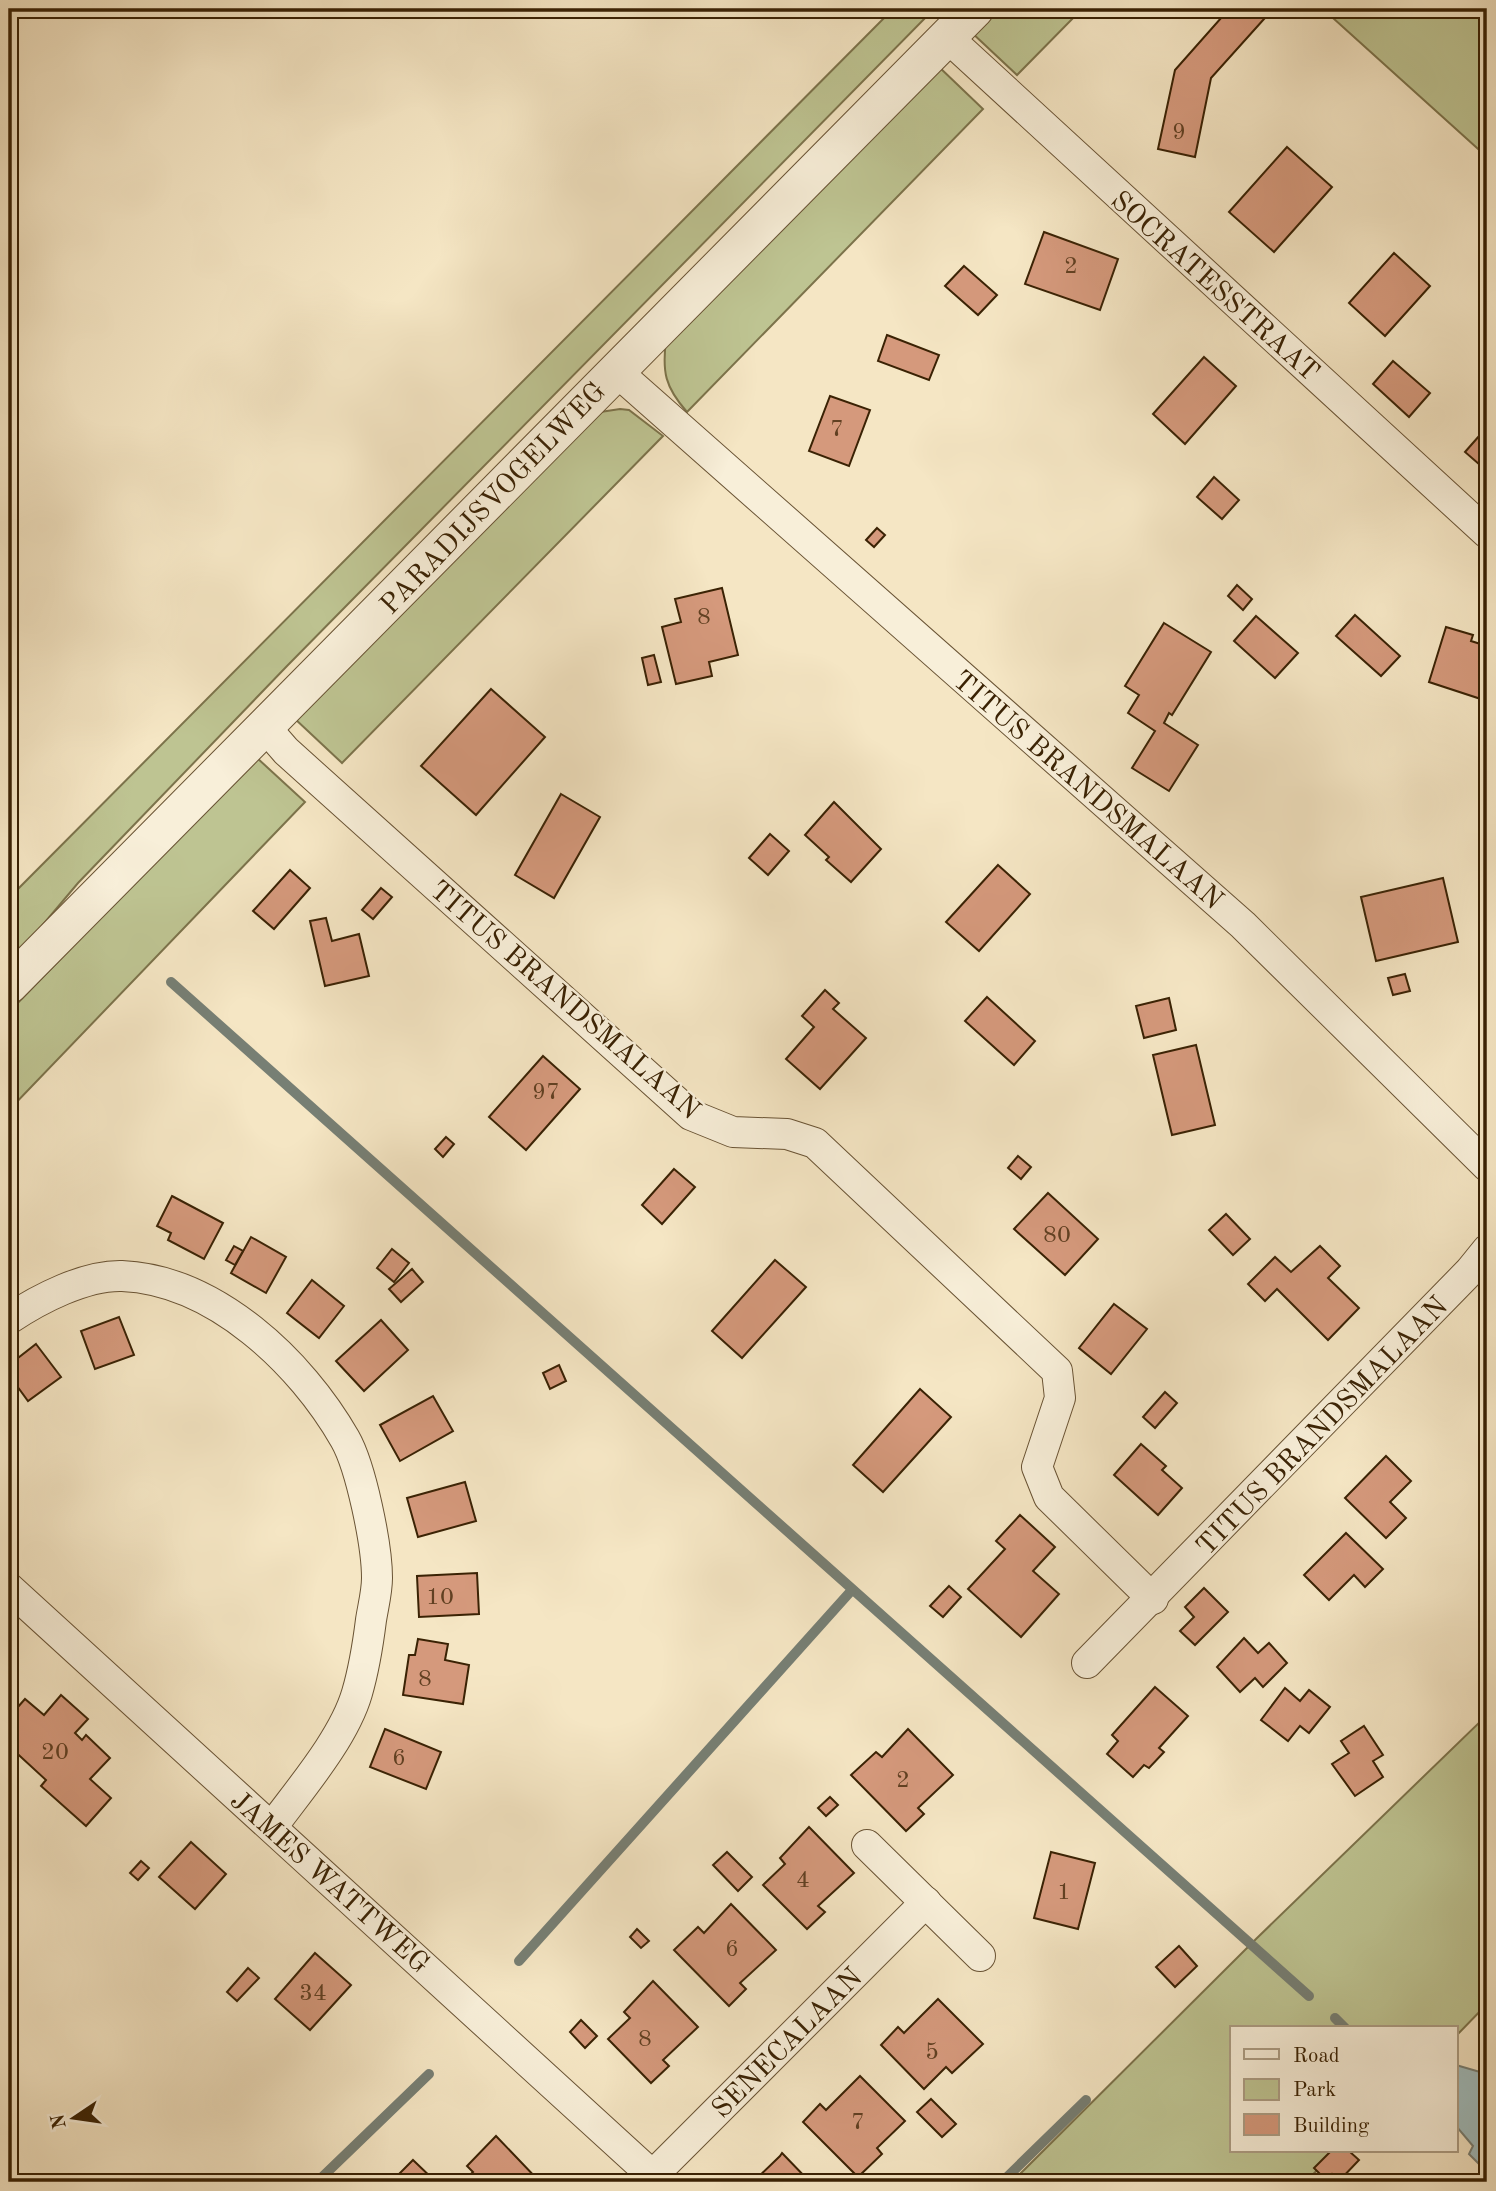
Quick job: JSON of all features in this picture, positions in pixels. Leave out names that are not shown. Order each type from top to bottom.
[{"type":"street","name":"PARADIJSVOGELWEG","points":[[9,985],[975,9]]},
{"type":"street","name":"SOCRATESSTRAAT","points":[[947,37],[1487,533]]},
{"type":"street","name":"TITUS BRANDSMALAAN","points":[[616,371],[1243,925],[1487,1166]]},
{"type":"street","name":"TITUS BRANDSMALAAN","points":[[266,728],[286,751],[691,1115],[733,1132],[787,1134],[816,1143],[1057,1371],[1060,1398],[1037,1467],[1049,1497],[1153,1599]]},
{"type":"street","name":"TITUS BRANDSMALAAN","points":[[1087,1663],[1153,1599],[1471,1271],[1487,1250]]},
{"type":"street","points":[[9,1319],[28,1306],[85,1283],[120,1276],[163,1282],[208,1301],[256,1336],[306,1382],[346,1441],[365,1501],[377,1578],[368,1639],[356,1695],[324,1757],[272,1827]]},
{"type":"street","name":"JAMES WATTWEG","points":[[9,1588],[272,1827],[649,2179]]},
{"type":"street","points":[[867,1845],[981,1955]]},
{"type":"street","name":"SENECALAAN","points":[[649,2179],[926,1902]]},
{"type":"green space","points":[[893,9],[934,9],[287,666],[78,883],[9,965],[9,898]]},
{"type":"green space","points":[[992,9],[1082,9],[1017,75],[970,31]]},
{"type":"green space","points":[[1323,9],[1487,9],[1487,157]]},
{"type":"green space","points":[[937,65],[983,109],[687,412],[674,395],[667,379],[664,361],[666,340]]},
{"type":"green space","points":[[629,410],[663,436],[342,763],[294,718],[594,413]]},
{"type":"green space","points":[[256,757],[305,802],[9,1110],[9,1012]]},
{"type":"green space","points":[[1487,1715],[1487,2004],[1458,2034],[1458,2026],[1230,2026],[1230,2152],[1336,2152],[1305,2182],[1012,2182],[1256,1939]]},
{"type":"water","points":[[1458,2066],[1487,2074],[1487,2172],[1469,2154],[1473,2146],[1458,2128]]},
{"type":"building","points":[[1229,9],[1253,9],[1264,19],[1211,78],[1195,157],[1158,149],[1175,70]]},
{"type":"building","points":[[1287,147],[1332,187],[1274,252],[1229,212]]},
{"type":"building","points":[[1044,232],[1118,259],[1100,310],[1025,284]]},
{"type":"building","points":[[1394,253],[1430,286],[1385,336],[1349,303]]},
{"type":"building","points":[[964,266],[997,295],[978,315],[945,286]]},
{"type":"building","points":[[887,335],[939,355],[929,380],[878,361]]},
{"type":"building","points":[[1204,357],[1236,386],[1185,444],[1153,414]]},
{"type":"building","points":[[1393,361],[1430,393],[1409,417],[1373,384]]},
{"type":"building","points":[[830,396],[870,410],[849,466],[809,451]]},
{"type":"building","points":[[1487,427],[1487,471],[1465,452]]},
{"type":"building","points":[[1214,477],[1239,500],[1222,519],[1197,497]]},
{"type":"building","points":[[877,528],[885,535],[874,547],[866,540]]},
{"type":"building","points":[[1237,585],[1252,599],[1243,610],[1228,596]]},
{"type":"building","points":[[722,588],[738,655],[709,662],[712,676],[676,684],[662,627],[681,622],[675,599]]},
{"type":"building","points":[[1355,615],[1400,656],[1381,676],[1336,636]]},
{"type":"building","points":[[1256,616],[1298,653],[1275,678],[1234,641]]},
{"type":"building","points":[[1164,623],[1211,652],[1172,715],[1169,713],[1164,723],[1198,745],[1169,791],[1132,768],[1155,731],[1128,713],[1139,695],[1125,686]]},
{"type":"building","points":[[1446,627],[1473,635],[1471,641],[1487,646],[1487,701],[1429,682]]},
{"type":"building","points":[[654,655],[661,682],[648,685],[642,658]]},
{"type":"building","points":[[491,689],[545,737],[476,815],[421,766]]},
{"type":"building","points":[[561,794],[600,817],[554,898],[515,875]]},
{"type":"building","points":[[834,802],[881,849],[851,882],[826,860],[829,857],[805,835]]},
{"type":"building","points":[[770,834],[789,851],[768,875],[749,858]]},
{"type":"building","points":[[998,865],[1030,894],[979,951],[946,922]]},
{"type":"building","points":[[290,870],[310,888],[274,929],[253,911]]},
{"type":"building","points":[[1443,878],[1458,942],[1376,961],[1361,897]]},
{"type":"building","points":[[381,888],[392,897],[373,919],[362,910]]},
{"type":"building","points":[[326,918],[332,941],[359,934],[369,976],[325,986],[310,921]]},
{"type":"building","points":[[1405,974],[1410,991],[1393,995],[1388,978]]},
{"type":"building","points":[[825,990],[839,1003],[833,1009],[866,1038],[820,1089],[786,1059],[814,1027],[802,1016]]},
{"type":"building","points":[[987,997],[1035,1041],[1014,1065],[965,1021]]},
{"type":"building","points":[[1169,998],[1176,1030],[1144,1038],[1136,1006]]},
{"type":"building","points":[[1196,1045],[1215,1125],[1172,1135],[1153,1055]]},
{"type":"building","points":[[543,1056],[580,1089],[526,1150],[489,1117]]},
{"type":"building","points":[[446,1137],[454,1144],[443,1157],[435,1149]]},
{"type":"building","points":[[1018,1156],[1031,1167],[1021,1179],[1008,1168]]},
{"type":"building","points":[[674,1169],[695,1187],[662,1224],[642,1205]]},
{"type":"building","points":[[1048,1193],[1098,1239],[1065,1275],[1014,1229]]},
{"type":"building","points":[[172,1196],[223,1223],[204,1259],[168,1240],[171,1233],[157,1226]]},
{"type":"building","points":[[1226,1214],[1250,1239],[1233,1255],[1209,1230]]},
{"type":"building","points":[[251,1237],[286,1257],[266,1293],[231,1273]]},
{"type":"building","points":[[234,1246],[243,1251],[235,1265],[226,1260]]},
{"type":"building","points":[[1320,1246],[1340,1266],[1328,1278],[1359,1308],[1328,1340],[1277,1289],[1265,1301],[1248,1284],[1275,1257],[1291,1272]]},
{"type":"building","points":[[392,1249],[409,1263],[394,1282],[377,1268]]},
{"type":"building","points":[[775,1260],[806,1287],[742,1358],[712,1331]]},
{"type":"building","points":[[412,1269],[423,1282],[401,1302],[389,1289]]},
{"type":"building","points":[[312,1280],[344,1306],[319,1338],[287,1313]]},
{"type":"building","points":[[1114,1304],[1147,1329],[1111,1374],[1079,1348]]},
{"type":"building","points":[[119,1317],[134,1355],[95,1369],[81,1331]]},
{"type":"building","points":[[381,1320],[408,1350],[364,1391],[336,1361]]},
{"type":"building","points":[[36,1344],[61,1377],[28,1401],[9,1375],[9,1365]]},
{"type":"building","points":[[559,1365],[566,1381],[550,1389],[543,1373]]},
{"type":"building","points":[[920,1389],[951,1417],[883,1492],[853,1465]]},
{"type":"building","points":[[1165,1392],[1177,1403],[1155,1428],[1143,1417]]},
{"type":"building","points":[[433,1396],[453,1431],[400,1461],[380,1425]]},
{"type":"building","points":[[1141,1444],[1166,1466],[1162,1470],[1182,1488],[1158,1515],[1114,1475]]},
{"type":"building","points":[[1386,1456],[1411,1481],[1390,1502],[1406,1518],[1386,1538],[1345,1498]]},
{"type":"building","points":[[465,1482],[476,1521],[418,1537],[407,1498]]},
{"type":"building","points":[[1020,1515],[1055,1547],[1033,1571],[1059,1594],[1021,1637],[968,1589],[1005,1549],[996,1541]]},
{"type":"building","points":[[1346,1533],[1383,1569],[1365,1587],[1354,1575],[1329,1600],[1304,1575]]},
{"type":"building","points":[[477,1573],[479,1614],[419,1617],[417,1576]]},
{"type":"building","points":[[949,1586],[961,1597],[943,1617],[930,1606]]},
{"type":"building","points":[[1204,1588],[1228,1612],[1195,1645],[1180,1631],[1194,1617],[1185,1607]]},
{"type":"building","points":[[1244,1638],[1258,1653],[1269,1643],[1287,1663],[1263,1687],[1255,1678],[1240,1692],[1217,1667]]},
{"type":"building","points":[[418,1639],[448,1644],[445,1660],[469,1665],[463,1704],[403,1695],[409,1655],[415,1655]]},
{"type":"building","points":[[1155,1687],[1188,1716],[1159,1748],[1164,1752],[1149,1768],[1144,1765],[1133,1777],[1107,1754],[1118,1741],[1112,1735]]},
{"type":"building","points":[[1285,1688],[1300,1701],[1309,1690],[1330,1707],[1309,1733],[1300,1726],[1288,1741],[1261,1720]]},
{"type":"building","points":[[61,1695],[88,1719],[75,1733],[82,1740],[86,1735],[110,1758],[90,1779],[111,1798],[86,1826],[41,1786],[46,1780],[9,1746],[9,1717],[25,1699],[44,1715]]},
{"type":"building","points":[[1364,1726],[1383,1755],[1373,1761],[1383,1777],[1355,1796],[1332,1764],[1349,1753],[1341,1741]]},
{"type":"building","points":[[385,1729],[441,1752],[426,1789],[370,1767]]},
{"type":"building","points":[[908,1729],[953,1775],[918,1808],[924,1814],[906,1831],[851,1775],[876,1752],[882,1757]]},
{"type":"building","points":[[830,1797],[838,1805],[826,1816],[818,1808]]},
{"type":"building","points":[[809,1827],[854,1873],[818,1906],[825,1912],[807,1929],[763,1885],[785,1864],[780,1858]]},
{"type":"building","points":[[191,1842],[226,1874],[195,1909],[159,1877]]},
{"type":"building","points":[[727,1852],[752,1877],[738,1891],[713,1865]]},
{"type":"building","points":[[1051,1852],[1095,1863],[1078,1929],[1034,1918]]},
{"type":"building","points":[[141,1861],[149,1868],[138,1880],[130,1873]]},
{"type":"building","points":[[731,1904],[776,1950],[740,1983],[746,1989],[729,2006],[674,1950],[698,1927],[704,1933]]},
{"type":"building","points":[[637,1929],[649,1941],[641,1948],[630,1937]]},
{"type":"building","points":[[1179,1946],[1197,1966],[1175,1987],[1156,1967]]},
{"type":"building","points":[[315,1953],[351,1985],[310,2030],[275,1999]]},
{"type":"building","points":[[248,1968],[259,1978],[237,2001],[227,1992]]},
{"type":"building","points":[[653,1981],[698,2027],[663,2060],[669,2066],[651,2083],[608,2039],[630,2018],[624,2012]]},
{"type":"building","points":[[938,1999],[983,2044],[952,2073],[946,2067],[924,2089],[881,2045],[898,2027],[904,2033]]},
{"type":"building","points":[[581,2020],[597,2036],[585,2048],[570,2032]]},
{"type":"building","points":[[860,2076],[905,2121],[877,2148],[882,2154],[858,2177],[803,2122],[820,2104],[826,2110]]},
{"type":"building","points":[[931,2099],[956,2124],[942,2137],[917,2112]]},
{"type":"building","points":[[496,2136],[542,2181],[463,2182],[473,2172],[467,2166]]},
{"type":"building","points":[[1330,2152],[1350,2152],[1359,2160],[1339,2181],[1332,2174],[1326,2180],[1314,2168]]},
{"type":"building","points":[[782,2153],[810,2182],[753,2182],[780,2156]]},
{"type":"building","points":[[413,2160],[436,2182],[409,2182],[400,2173]]},
{"type":"waterway","points":[[171,982],[1309,1996]]},
{"type":"waterway","points":[[519,1961],[851,1591]]},
{"type":"waterway","points":[[1335,2018],[1343,2026]]},
{"type":"waterway","points":[[317,2182],[429,2074]]},
{"type":"waterway","points":[[1002,2182],[1086,2100]]}]
